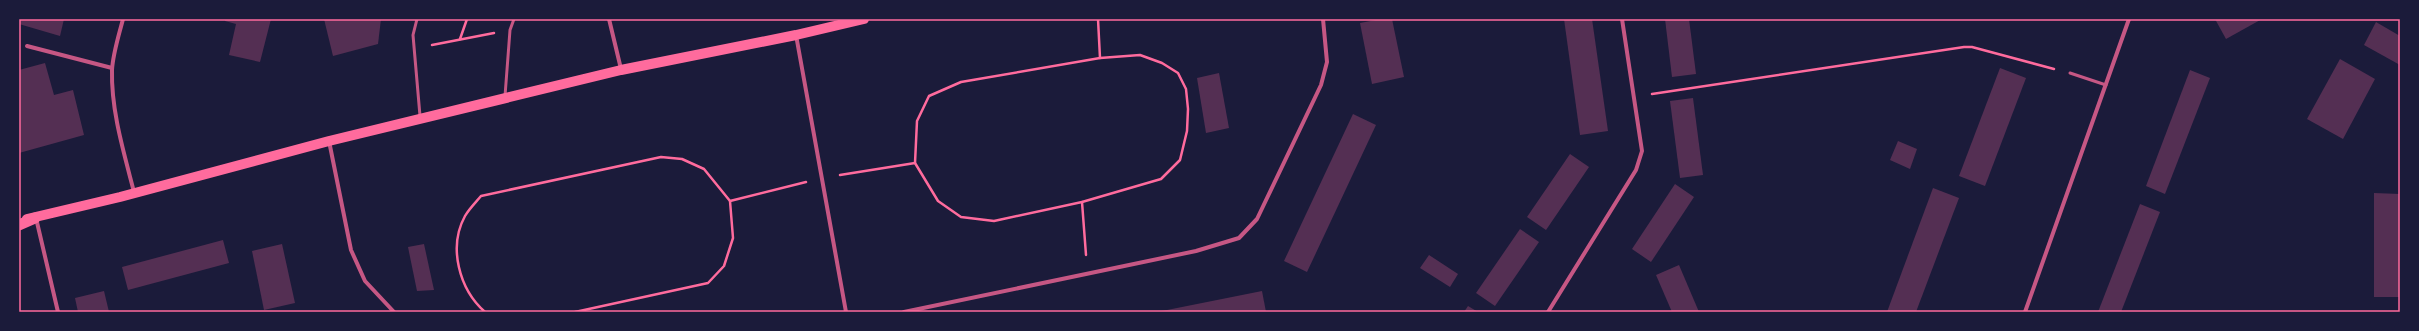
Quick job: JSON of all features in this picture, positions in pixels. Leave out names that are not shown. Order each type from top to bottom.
[{"type":"highway","points":[[19,225],[35,218]]},
{"type":"main road","points":[[19,221],[134,193],[420,118],[621,70],[796,35],[864,19]]},
{"type":"street","points":[[123,19],[112,68],[113,97],[120,140],[134,193]]},
{"type":"street","points":[[609,19],[621,70]]},
{"type":"street","points":[[904,312],[1196,250],[1239,238],[1257,219],[1321,85],[1326,62],[1324,19]]},
{"type":"street","points":[[1548,312],[1636,170],[1642,151],[1622,19]]},
{"type":"street","points":[[2025,312],[2129,19]]},
{"type":"street","points":[[796,35],[846,312]]},
{"type":"street","points":[[27,46],[112,68]]},
{"type":"street","points":[[329,141],[352,250],[365,281],[394,312]]},
{"type":"street","points":[[35,218],[58,312]]},
{"type":"lane","points":[[417,19],[413,35],[420,118]]},
{"type":"lane","points":[[504,98],[510,30],[514,19]]},
{"type":"lane","points":[[2070,73],[2106,85]]},
{"type":"path","points":[[460,39],[467,19]]},
{"type":"path","points":[[1098,19],[1100,58]]},
{"type":"path","points":[[414,48],[510,30]]},
{"type":"path","points":[[1633,96],[1964,47],[1972,47],[2070,73]]},
{"type":"path","points":[[1140,56],[1162,63],[1178,73],[1186,89],[1188,110],[1187,131],[1180,160],[1161,179],[1082,202],[994,221],[961,217],[938,201],[915,163],[917,121],[929,96],[961,82],[1100,58],[1140,56]]},
{"type":"path","points":[[485,312],[475,303],[463,284],[458,262],[457,240],[465,216],[480,196],[661,157],[682,159],[704,169],[730,201],[733,238],[724,266],[708,283],[575,312]]},
{"type":"path","points":[[1082,202],[1085,244]]},
{"type":"building","points":[[19,19],[64,19],[60,36],[19,24]]},
{"type":"building","points":[[225,19],[271,19],[260,62],[229,55],[236,24],[225,21]]},
{"type":"building","points":[[324,19],[381,19],[378,44],[333,56]]},
{"type":"building","points":[[1381,19],[1392,19],[1404,77],[1372,84],[1360,23]]},
{"type":"building","points":[[1564,19],[1592,19],[1608,131],[1580,135]]},
{"type":"building","points":[[1665,19],[1689,19],[1696,74],[1672,77]]},
{"type":"building","points":[[2215,19],[2262,19],[2226,39]]},
{"type":"building","points":[[2376,22],[2400,36],[2400,65],[2364,45]]},
{"type":"building","points":[[2340,59],[2375,79],[2343,139],[2307,119]]},
{"type":"building","points":[[45,63],[54,95],[73,90],[84,135],[19,153],[19,70]]},
{"type":"building","points":[[2000,68],[2026,78],[1985,186],[1959,176]]},
{"type":"building","points":[[2190,70],[2210,78],[2165,194],[2146,186]]},
{"type":"building","points":[[1219,73],[1229,128],[1206,133],[1197,78]]},
{"type":"building","points":[[1693,98],[1703,175],[1680,178],[1670,101]]},
{"type":"building","points":[[1353,114],[1376,125],[1307,272],[1284,261]]},
{"type":"building","points":[[1898,141],[1917,149],[1910,169],[1890,160]]},
{"type":"building","points":[[1570,154],[1589,167],[1546,230],[1527,217]]},
{"type":"building","points":[[1675,184],[1694,197],[1651,262],[1632,249]]},
{"type":"building","points":[[1933,188],[1959,198],[1916,312],[1887,312]]},
{"type":"building","points":[[2374,193],[2400,194],[2400,297],[2374,297]]},
{"type":"building","points":[[2140,204],[2160,212],[2121,312],[2098,312]]},
{"type":"building","points":[[1520,229],[1539,242],[1495,306],[1476,293]]},
{"type":"building","points":[[223,240],[229,263],[128,290],[122,267]]},
{"type":"building","points":[[282,244],[295,303],[264,310],[252,251]]},
{"type":"building","points":[[424,244],[434,290],[417,291],[408,247]]},
{"type":"building","points":[[1429,255],[1458,274],[1450,287],[1420,268]]},
{"type":"building","points":[[1679,265],[1699,312],[1672,312],[1656,275]]},
{"type":"building","points":[[104,291],[109,312],[78,312],[75,298]]},
{"type":"building","points":[[1262,291],[1266,312],[1162,312],[1162,311]]},
{"type":"building","points":[[1468,306],[1478,312],[1464,312]]}]
